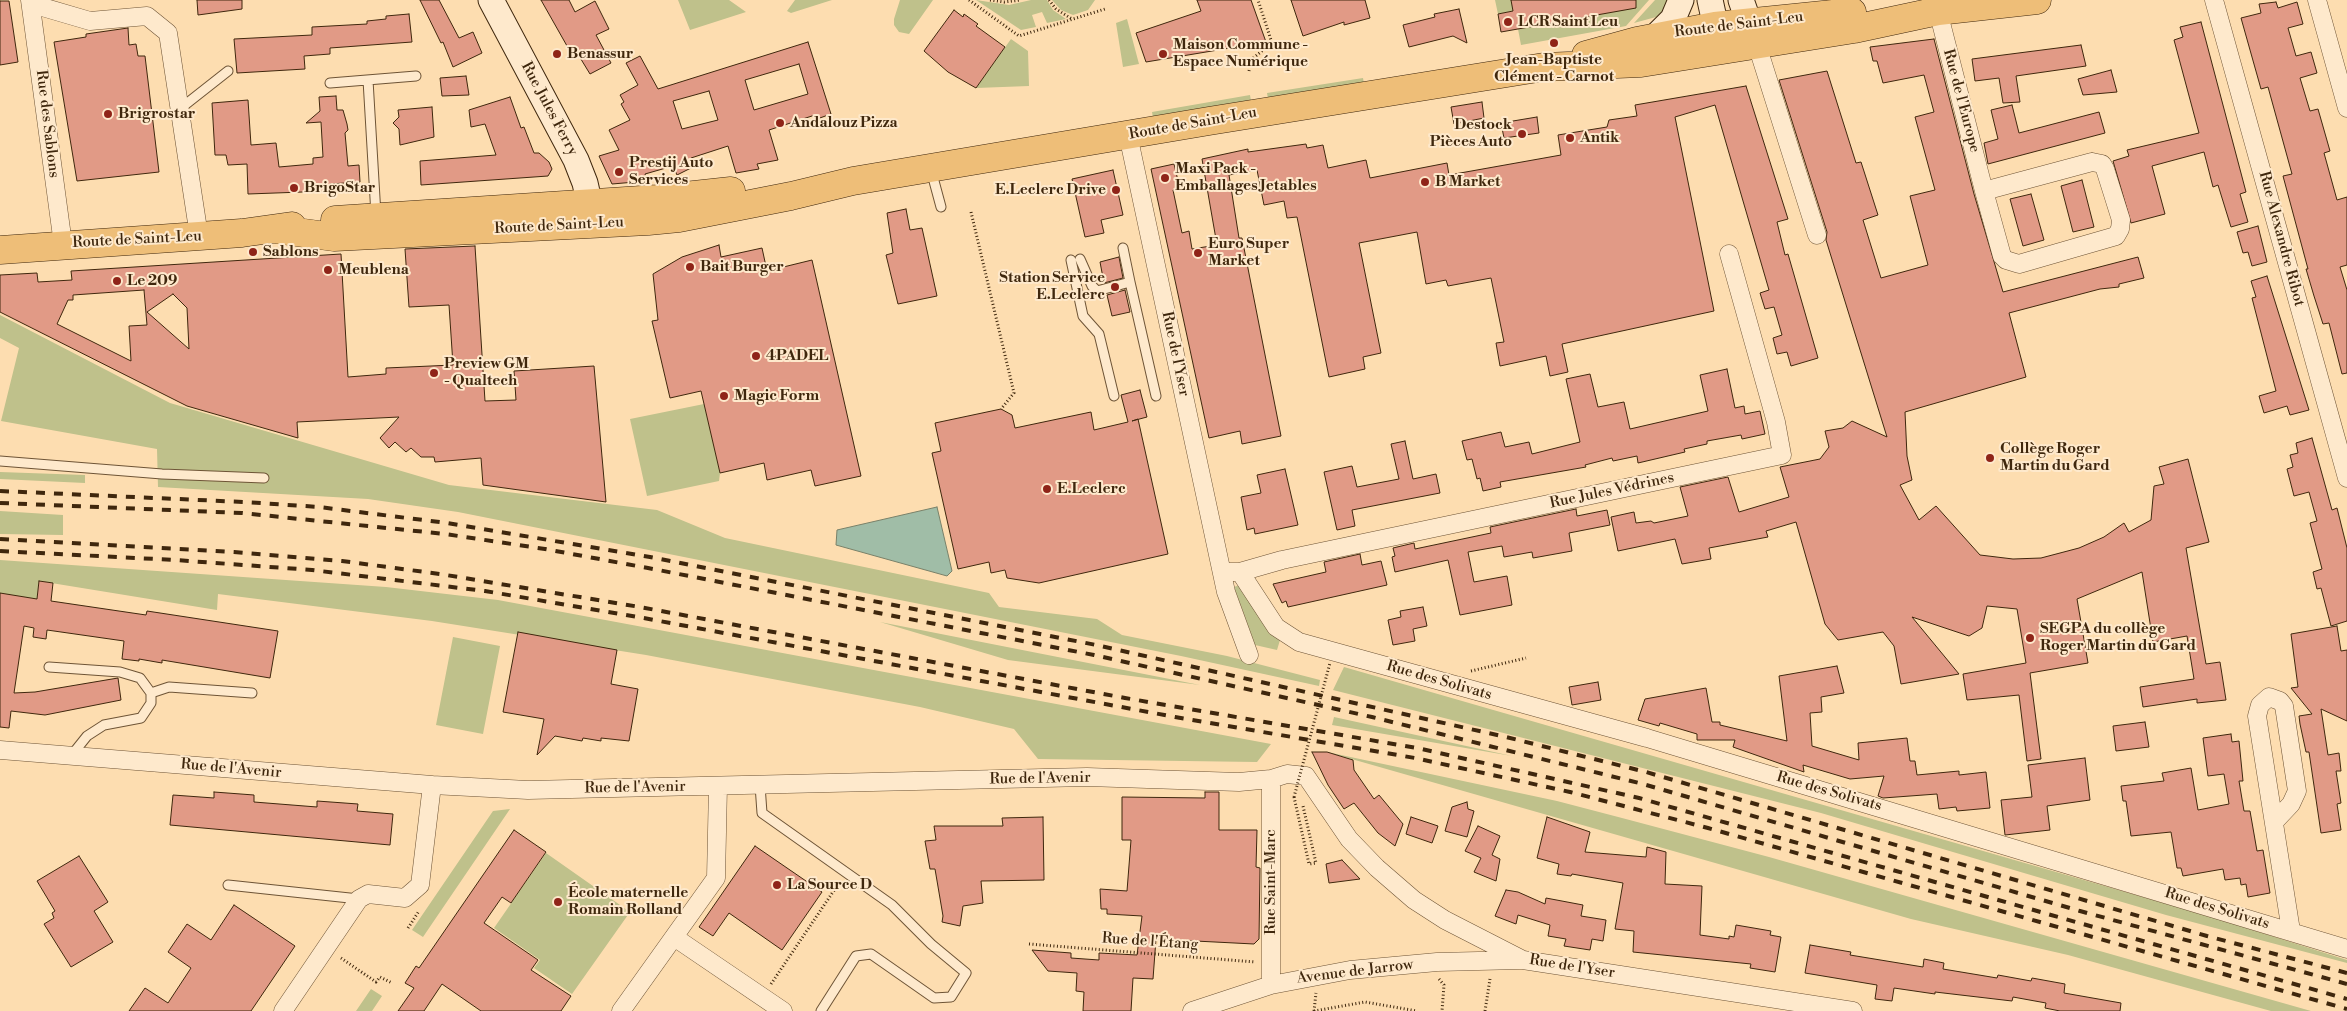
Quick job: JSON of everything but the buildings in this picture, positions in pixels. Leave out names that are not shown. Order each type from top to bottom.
[{"type":"main road","name":"Route de Saint-Leu","points":[[0,250],[63,244],[199,236],[376,216],[592,213],[679,218],[791,196],[842,183],[1128,135],[1544,68],[1641,63],[1718,38],[1748,22],[1895,21],[1938,11],[2037,0]]},
{"type":"main road","name":"Route de Saint-Leu","points":[[1544,68],[1656,37],[1718,38]]},
{"type":"main road","name":"Route de Saint-Leu","points":[[274,229],[334,237],[592,213]]},
{"type":"street","name":"Rue Jules Ferry","points":[[491,0],[568,145],[585,183],[592,213]]},
{"type":"street","points":[[1656,37],[1673,19],[1681,0]]},
{"type":"street","points":[[1710,0],[1718,38]]},
{"type":"street","name":"Rue Alexandre Ribot","points":[[2214,0],[2347,478]]},
{"type":"street","points":[[2317,0],[2347,108]]},
{"type":"street","name":"Rue des Sablons","points":[[63,244],[31,2],[90,20],[147,16],[168,34],[199,236]]},
{"type":"street","name":"Rue de l'Europe","points":[[1938,11],[1984,191],[2002,256],[2014,264],[2109,239],[2116,236],[2120,228],[2121,220],[2105,169],[2099,162],[2092,162],[1984,191]]},
{"type":"street","points":[[1748,22],[1817,235]]},
{"type":"street","name":"Rue de l'Yser","points":[[1128,135],[1231,572],[1228,598],[1249,655]]},
{"type":"street","name":"Rue Jules Védrines","points":[[1231,572],[1782,456],[1776,422],[1729,254]]},
{"type":"street","name":"Rue de l'Yser","points":[[1231,572],[1276,626],[1290,638],[1308,645]]},
{"type":"street","name":"Rue des Solivats","points":[[1308,645],[1685,749],[2347,949]]},
{"type":"street","points":[[2275,821],[2292,804],[2297,791],[2284,706],[2280,701],[2269,697],[2260,704],[2257,716],[2291,931]]},
{"type":"street","name":"Rue de l'Avenir","points":[[0,750],[432,785],[528,790],[1087,777],[1239,782],[1272,779]]},
{"type":"street","name":"Rue de l'Yser","points":[[1272,779],[1287,774],[1306,776],[1349,839],[1377,868],[1414,900],[1445,920],[1523,960],[1853,1011]]},
{"type":"street","name":"Rue Saint-Marc","points":[[1271,985],[1272,779]]},
{"type":"street","points":[[282,1011],[359,898],[368,894],[405,898],[420,885],[432,785]]},
{"type":"street","points":[[621,1011],[716,878],[718,786]]},
{"type":"street","points":[[674,937],[783,1011]]},
{"type":"street","name":"Avenue de Jarrow","points":[[1192,1011],[1271,985],[1350,970],[1437,962],[1523,960]]},
{"type":"lane","points":[[180,108],[228,71]]},
{"type":"lane","points":[[330,83],[416,76]]},
{"type":"lane","points":[[368,80],[376,216]]},
{"type":"lane","points":[[931,168],[941,207]]},
{"type":"lane","points":[[1123,248],[1156,396]]},
{"type":"lane","points":[[1114,396],[1099,334],[1083,316],[1075,260],[1097,291],[1130,282]]},
{"type":"lane","points":[[0,461],[162,474],[264,478]]},
{"type":"lane","points":[[49,667],[120,672],[140,678],[151,694],[151,703],[141,718],[104,725],[87,736],[71,756]]},
{"type":"lane","points":[[151,694],[169,686],[252,693]]},
{"type":"lane","points":[[760,785],[762,813],[892,905],[931,944],[966,973],[951,997],[934,998],[871,954],[856,956],[821,1011]]},
{"type":"lane","points":[[228,885],[359,898]]},
{"type":"path","points":[[969,0],[1019,36],[1105,9]]},
{"type":"path","points":[[990,0],[1004,2],[1021,0]]},
{"type":"path","points":[[1049,0],[1056,9],[1072,19]]},
{"type":"path","points":[[1249,71],[1252,59],[1272,42],[1258,0]]},
{"type":"path","points":[[971,212],[1014,393],[1000,409]]},
{"type":"path","points":[[1469,671],[1526,658]]},
{"type":"path","points":[[1303,802],[1316,862],[1309,864],[1294,797],[1330,663]]},
{"type":"path","points":[[762,997],[846,872]]},
{"type":"path","name":"Rue de l'Étang","points":[[1029,944],[1238,960],[1270,965]]},
{"type":"path","points":[[346,961],[376,982],[380,976],[392,983]]},
{"type":"path","points":[[1485,1011],[1493,961]]},
{"type":"path","points":[[1437,962],[1438,977],[1444,985],[1442,1011]]},
{"type":"path","points":[[1314,1011],[1365,1002],[1417,1011]]},
{"type":"green space","points":[[678,0],[729,0],[746,12],[690,30]]},
{"type":"green space","points":[[795,0],[832,0],[791,13],[787,11]]},
{"type":"green space","points":[[900,0],[933,0],[909,34],[899,32],[894,25]]},
{"type":"green space","points":[[976,0],[1009,5],[1031,0],[1047,0],[1053,10],[1066,19],[1047,23],[1042,12],[1032,15],[1036,27],[1021,30]]},
{"type":"green space","points":[[1052,0],[1095,0],[1088,10],[1073,15],[1061,10]]},
{"type":"green space","points":[[1495,0],[1511,0],[1513,11],[1498,14]]},
{"type":"green space","points":[[1614,0],[1649,0],[1626,26],[1521,45],[1518,29],[1614,12]]},
{"type":"green space","points":[[1655,0],[1668,0],[1665,10],[1656,17],[1634,23]]},
{"type":"green space","points":[[1127,19],[1139,64],[1123,67],[1116,23]]},
{"type":"green space","points":[[1011,39],[1028,51],[1029,86],[976,88]]},
{"type":"green space","points":[[1363,78],[1364,84],[1268,99],[1267,93]]},
{"type":"green space","points":[[1250,95],[1251,101],[1153,118],[1152,112]]},
{"type":"green space","points":[[0,315],[170,403],[449,485],[657,510],[725,538],[989,593],[999,607],[1097,619],[1122,635],[1227,656],[1320,680],[1319,686],[1181,656],[458,512],[368,499],[158,487],[157,449],[1,421],[19,348],[0,338]]},
{"type":"green space","points":[[704,404],[720,473],[719,481],[647,496],[630,419]]},
{"type":"green space","points":[[0,472],[85,475],[85,483],[0,479]]},
{"type":"green space","points":[[0,511],[63,515],[63,535],[0,534]]},
{"type":"green space","points":[[0,560],[386,587],[498,600],[1271,744],[1257,762],[1038,759],[1014,729],[920,707],[646,655],[432,621],[218,594],[217,610],[39,581],[37,599],[0,594]]},
{"type":"green space","points":[[1246,583],[1280,640],[1277,650],[1255,645],[1234,587]]},
{"type":"green space","points":[[880,622],[1200,685],[1008,660]]},
{"type":"green space","points":[[453,637],[500,646],[483,734],[436,725]]},
{"type":"green space","points":[[1344,667],[2209,916],[2347,960],[2347,963],[2166,915],[1821,813],[1333,690]]},
{"type":"green space","points":[[1334,717],[1512,756],[1332,725]]},
{"type":"green space","points":[[1327,752],[1557,801],[1622,818],[1769,857],[2311,1011],[2271,1011],[2068,955],[1911,919]]},
{"type":"green space","points":[[510,809],[423,937],[412,930],[493,811]]},
{"type":"green space","points":[[546,853],[630,912],[572,994],[534,968],[540,960],[494,928]]},
{"type":"green space","points":[[371,989],[382,996],[372,1011],[356,1011]]},
{"type":"shaded area","points":[[937,507],[952,571],[947,576],[836,545],[837,530]]},
{"type":"railway","points":[[0,491],[319,507],[447,523],[650,557],[1096,645],[1506,737],[1646,772],[2207,936],[2347,973]]},
{"type":"railway","points":[[0,503],[242,513],[445,534],[545,549],[648,568],[1094,655],[1372,717],[1643,784],[2080,911],[2347,984]]},
{"type":"railway","points":[[0,539],[234,552],[342,561],[440,574],[640,607],[1125,698],[1417,748],[1639,798],[2347,999]]},
{"type":"railway","points":[[0,551],[175,560],[312,570],[485,591],[638,617],[1175,717],[1415,758],[1570,792],[1708,828],[2347,1009]]},
{"type":"place","name":"LCR Saint Leu","points":[[1508,22]]},
{"type":"place","name":"Jean-Baptiste Clément - Carnot","points":[[1554,43]]},
{"type":"place","name":"Benassur","points":[[557,54]]},
{"type":"place","name":"Maison Commune - Espace Numérique","points":[[1163,54]]},
{"type":"place","name":"Brigrostar","points":[[108,114]]},
{"type":"place","name":"Andalouz Pizza","points":[[780,123]]},
{"type":"place","name":"Destock Pièces Auto","points":[[1522,134]]},
{"type":"place","name":"Antik","points":[[1570,138]]},
{"type":"place","name":"Prestij Auto Services","points":[[619,172]]},
{"type":"place","name":"Maxi Pack - Emballages Jetables","points":[[1165,178]]},
{"type":"place","name":"B Market","points":[[1425,182]]},
{"type":"place","name":"BrigoStar","points":[[294,188]]},
{"type":"place","name":"E.Leclerc Drive","points":[[1116,190]]},
{"type":"place","name":"Sablons","points":[[253,252]]},
{"type":"place","name":"Euro Super Market","points":[[1198,253]]},
{"type":"place","name":"Bait Burger","points":[[690,267]]},
{"type":"place","name":"Meublena","points":[[328,270]]},
{"type":"place","name":"Le 209","points":[[117,281]]},
{"type":"place","name":"Station Service E.Leclerc","points":[[1115,287]]},
{"type":"place","name":"4PADEL","points":[[756,356]]},
{"type":"place","name":"Preview GM - Qualtech","points":[[434,373]]},
{"type":"place","name":"Magic Form","points":[[724,396]]},
{"type":"place","name":"Collège Roger Martin du Gard","points":[[1990,458]]},
{"type":"place","name":"E.Leclerc","points":[[1047,489]]},
{"type":"place","name":"SEGPA du collège Roger Martin du Gard","points":[[2030,638]]},
{"type":"place","name":"La Source D","points":[[777,885]]},
{"type":"place","name":"École maternelle Romain Rolland","points":[[558,902]]}]
